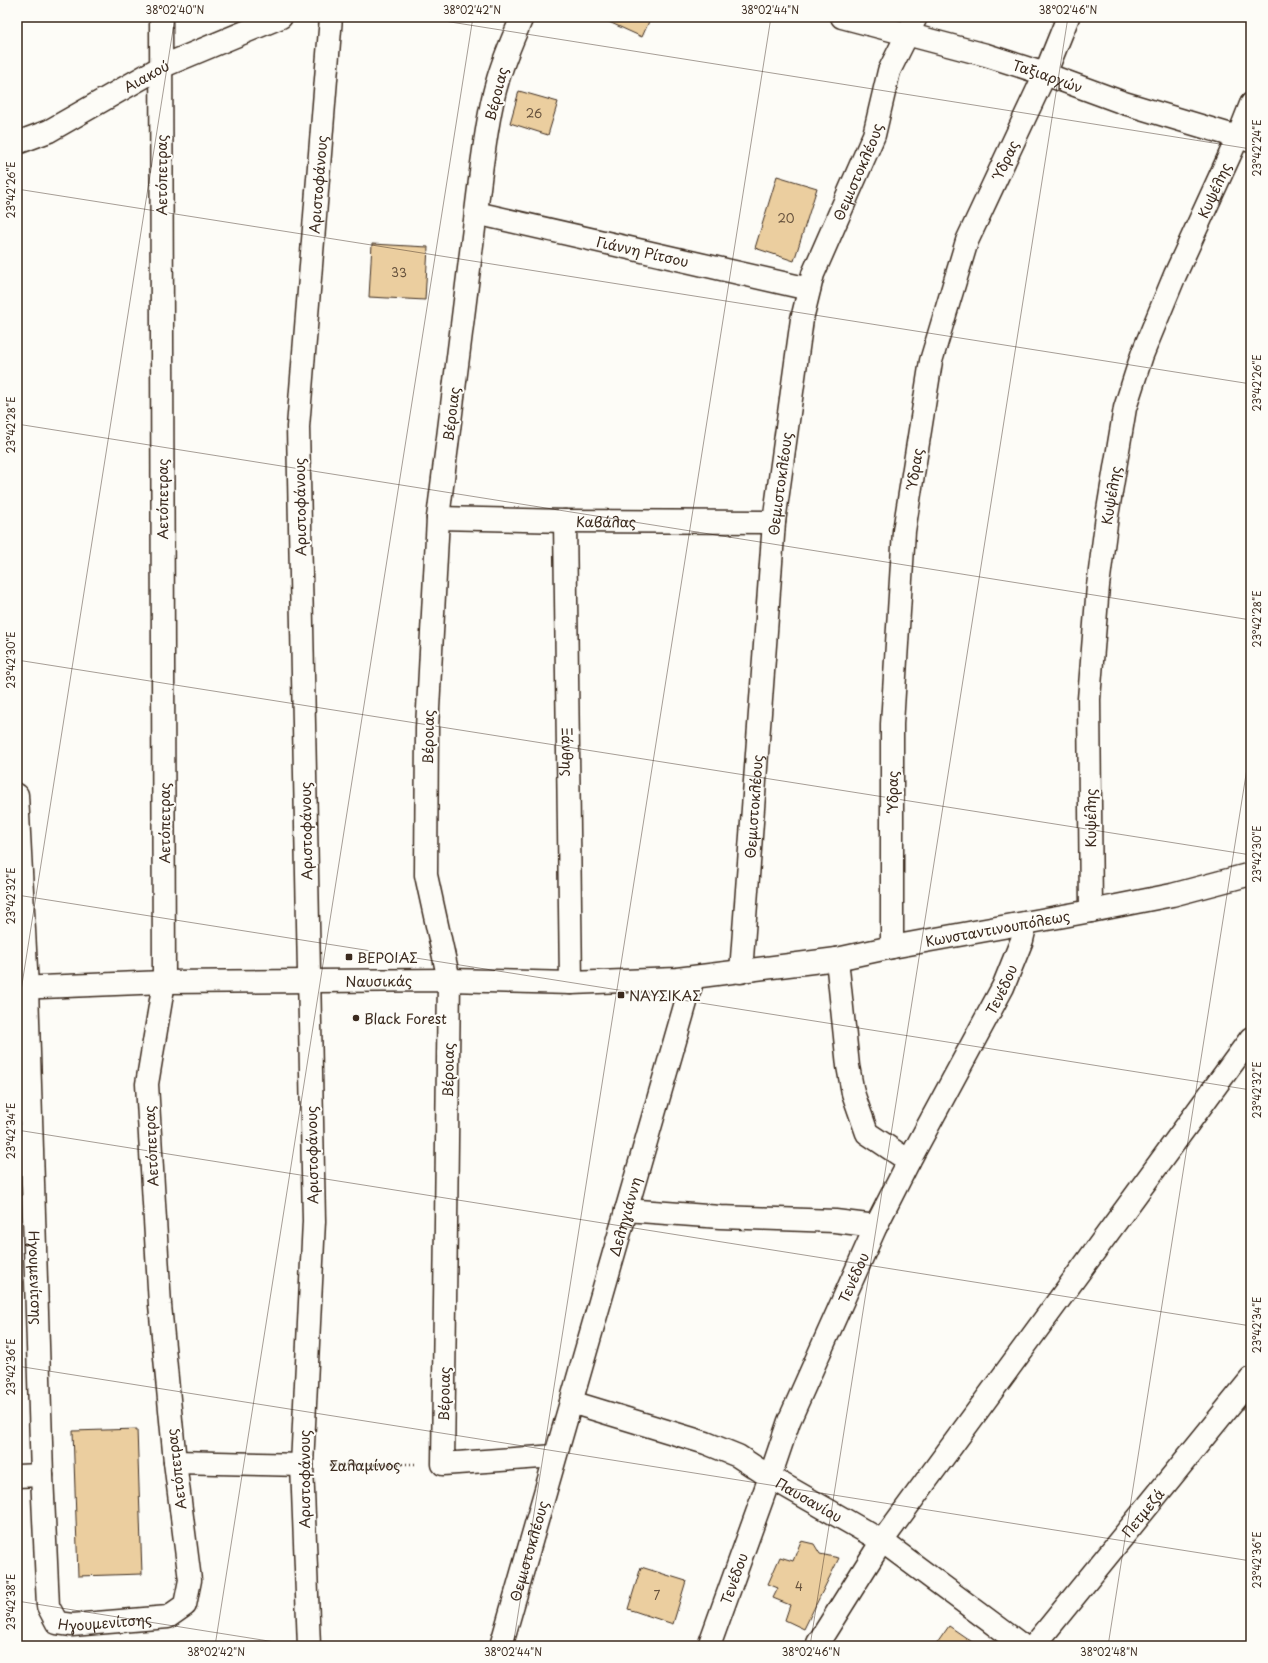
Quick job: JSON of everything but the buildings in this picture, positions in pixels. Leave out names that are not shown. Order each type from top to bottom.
[{"type":"street","name":"Αετόπετρας","points":[[161,17],[164,982],[147,1084],[160,1304],[175,1462],[190,1580],[184,1605],[168,1617]]},
{"type":"street","name":"Αιακού","points":[[17,143],[49,131],[161,67],[280,17]]},
{"type":"street","name":"Αριστοφάνους","points":[[309,1646],[302,1465],[314,1221],[298,427],[331,17]]},
{"type":"street","name":"Βέροιας","points":[[443,1464],[449,980],[426,875],[427,728],[438,518],[490,111],[506,54],[522,17]]},
{"type":"street","name":"Ταξιαρχών","points":[[842,17],[870,26],[912,25],[986,55],[1124,102],[1245,139]]},
{"type":"street","name":"Ύδρας","points":[[892,947],[892,724],[904,531],[931,361],[967,241],[1045,74],[1068,17]]},
{"type":"street","name":"Θεμιστοκλέους","points":[[741,972],[774,522],[798,348],[813,274],[874,135],[889,71],[912,25]]},
{"type":"street","name":"Κυψέλης","points":[[1091,911],[1089,699],[1098,586],[1107,516],[1125,408],[1142,355],[1175,275],[1245,139],[1251,104]]},
{"type":"street","name":"Γιάννη Ρίτσου","points":[[476,213],[809,290]]},
{"type":"street","name":"Καβάλας","points":[[438,518],[565,521],[774,522]]},
{"type":"street","name":"Ξάνθης","points":[[565,521],[571,983]]},
{"type":"street","name":"Ηγουμενίτσης","points":[[17,795],[22,988],[48,1606],[57,1623],[72,1625],[168,1617]]},
{"type":"street","name":"Κωνσταντινουπόλεως","points":[[741,972],[837,959],[892,947],[1091,911],[1172,894],[1251,874]]},
{"type":"street","name":"Τενέδου","points":[[709,1646],[789,1421],[876,1226],[909,1161],[1003,987],[1022,940],[1026,923]]},
{"type":"street","points":[[837,959],[848,1066],[853,1093],[860,1113],[868,1133],[909,1161]]},
{"type":"street","name":"Ναυσικάς","points":[[22,988],[164,982],[449,980],[571,983],[693,978],[741,972]]},
{"type":"street","name":"Δεληγιάννη","points":[[555,1456],[693,978]]},
{"type":"street","points":[[818,1643],[882,1541],[1251,1038]]},
{"type":"street","points":[[626,1210],[835,1221],[876,1226]]},
{"type":"street","name":"Πετμεζά","points":[[1034,1646],[1251,1379]]},
{"type":"street","name":"Παυσανίου","points":[[571,1402],[706,1443],[738,1456],[770,1477],[882,1541],[1023,1646]]},
{"type":"street","name":"Θεμιστοκλέους","points":[[500,1646],[555,1456]]},
{"type":"street","points":[[443,1464],[555,1456]]},
{"type":"street","points":[[175,1462],[302,1465]]},
{"type":"street","points":[[17,1476],[42,1475]]},
{"type":"path","name":"Σαλαμίνος","points":[[302,1465],[443,1464]]},
{"type":"place","name":"ΒΕΡΟΙΑΣ","points":[[349,957]]},
{"type":"place","name":"ΝΑΥΣΙΚΑΣ","points":[[621,995]]},
{"type":"place","name":"Black Forest","points":[[356,1018]]}]
